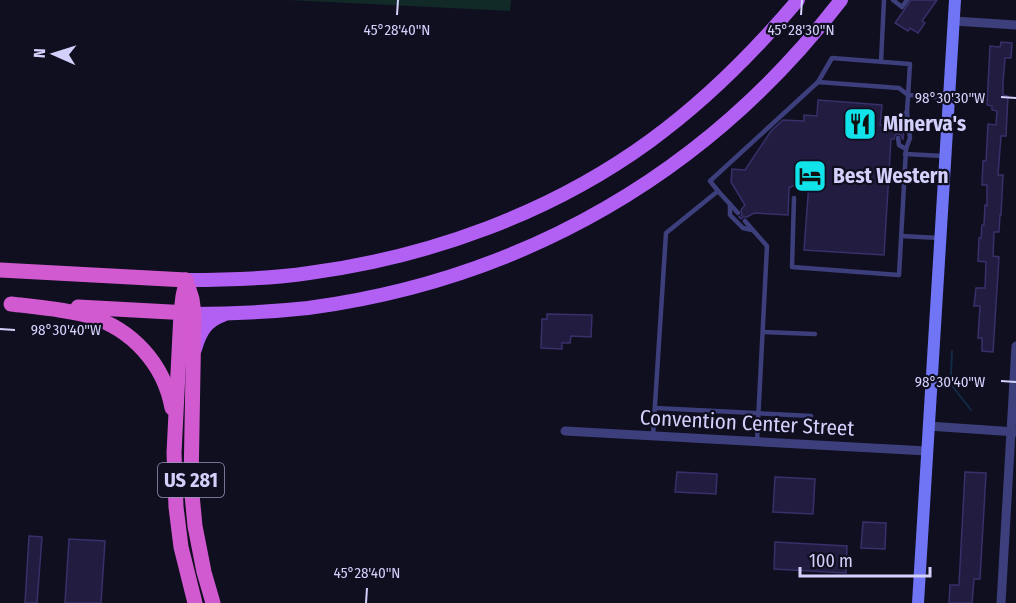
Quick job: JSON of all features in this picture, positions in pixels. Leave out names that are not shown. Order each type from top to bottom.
[{"type":"highway","points":[[0,270],[186,280]]},
{"type":"highway","name":"US 281","points":[[186,280],[183,296],[188,313],[193,354],[191,484],[195,526],[213,603]]},
{"type":"highway","name":"US 281","points":[[5,304],[188,313]]},
{"type":"highway","name":"US 281","points":[[5,304],[53,309],[89,316],[113,325],[136,341],[152,360],[166,385],[173,413],[176,507],[180,537],[195,603]]},
{"type":"highway","name":"US 281","points":[[174,453],[188,313]]},
{"type":"main road","points":[[186,280],[308,274],[362,265],[470,235],[526,212],[627,157],[673,124],[724,80],[798,0]]},
{"type":"main road","points":[[188,313],[288,310],[394,292],[444,279],[509,256],[589,218],[645,185],[729,121],[803,47],[841,0]]},
{"type":"main road","points":[[918,603],[955,0]]},
{"type":"main road","name":"US 281","points":[[193,354],[202,329],[221,315],[233,313]]},
{"type":"street","points":[[954,21],[1016,25]]},
{"type":"street","points":[[1001,603],[1013,432],[1016,346]]},
{"type":"street","points":[[928,426],[1013,432]]},
{"type":"street","name":"Convention Center Street","points":[[565,431],[927,451]]},
{"type":"lane","points":[[881,62],[884,0]]},
{"type":"lane","points":[[893,0],[902,7],[907,0]]},
{"type":"lane","points":[[738,213],[710,181],[818,82],[832,58],[910,64],[908,112],[910,138],[905,151],[899,275],[792,267],[794,198]]},
{"type":"lane","points":[[818,82],[899,88],[908,95],[949,98]]},
{"type":"lane","points":[[896,124],[896,121],[908,112]]},
{"type":"lane","points":[[898,138],[899,145],[905,151],[946,156]]},
{"type":"lane","points":[[653,436],[666,233],[718,191]]},
{"type":"lane","points":[[730,204],[730,215],[743,228],[753,230]]},
{"type":"lane","points":[[745,221],[767,246],[757,441]]},
{"type":"lane","points":[[901,236],[940,238]]},
{"type":"lane","points":[[763,332],[815,334]]},
{"type":"lane","points":[[655,408],[811,416]]},
{"type":"green space","points":[[289,0],[511,0],[510,11]]},
{"type":"building","points":[[911,0],[937,0],[922,21],[925,23],[918,33],[910,28],[908,31],[895,23]]},
{"type":"building","points":[[1001,42],[1012,43],[1011,58],[1005,58],[1003,82],[1003,95],[1008,96],[1006,136],[1001,136],[998,175],[1003,175],[1001,215],[999,232],[994,232],[993,256],[999,257],[993,352],[982,351],[982,338],[978,338],[980,306],[974,306],[976,288],[985,288],[986,262],[978,261],[979,238],[981,238],[982,225],[984,225],[985,205],[987,206],[987,185],[982,185],[983,161],[986,161],[988,124],[996,125],[997,111],[987,105],[990,46],[1000,47]]},
{"type":"building","name":"Best Western","points":[[818,100],[882,105],[880,125],[892,125],[895,128],[904,126],[903,140],[898,134],[891,139],[884,255],[804,250],[809,183],[798,183],[789,188],[788,215],[754,213],[741,219],[739,217],[745,205],[731,182],[732,169],[745,170],[771,131],[783,120],[804,121],[804,115],[817,116]]},
{"type":"building","points":[[547,314],[592,315],[591,337],[571,336],[570,343],[562,343],[562,349],[541,348],[542,319],[547,319]]},
{"type":"building","points":[[677,472],[717,474],[716,494],[675,492]]},
{"type":"building","points":[[965,472],[986,473],[980,579],[974,579],[972,603],[949,603],[950,585],[959,585]]},
{"type":"building","points":[[775,477],[815,479],[813,514],[773,512]]},
{"type":"building","points":[[863,522],[886,523],[885,549],[861,548]]},
{"type":"building","points":[[29,536],[42,537],[37,603],[25,603]]},
{"type":"building","points":[[69,539],[105,541],[101,603],[65,603]]},
{"type":"building","points":[[775,542],[847,546],[846,573],[774,569]]},
{"type":"waterway","points":[[952,351],[953,387],[971,410]]},
{"type":"place","name":"Minerva's","points":[[860,124]]},
{"type":"place","name":"Best Western","points":[[810,176]]}]
